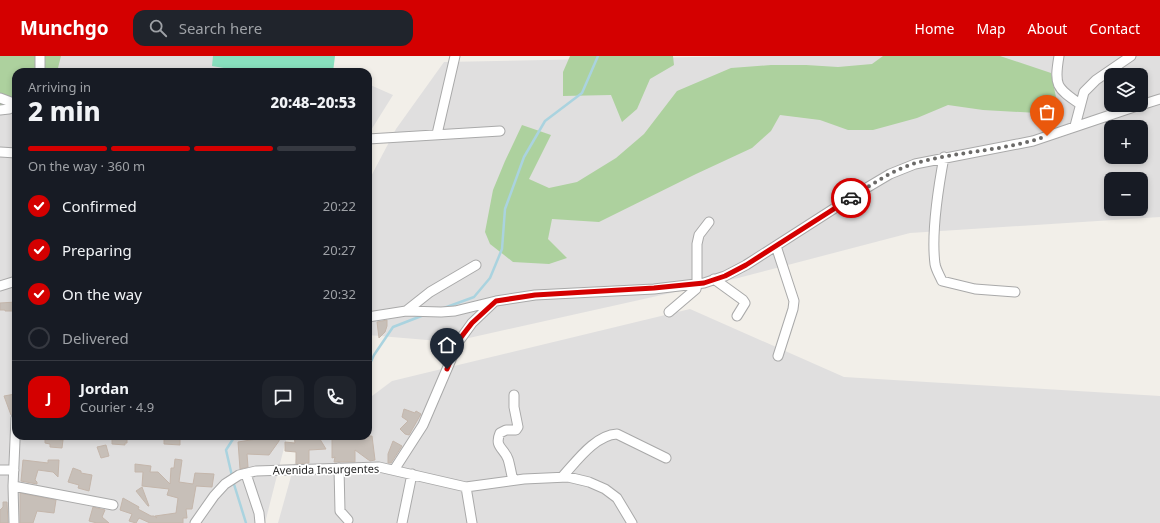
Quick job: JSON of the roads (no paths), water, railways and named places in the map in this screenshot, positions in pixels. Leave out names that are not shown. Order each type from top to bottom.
[{"type":"street","points":[[40,56],[40,68]]},
{"type":"street","points":[[437,134],[455,56]]},
{"type":"street","points":[[1059,56],[1056,72],[1060,89],[1080,104]]},
{"type":"street","points":[[1075,126],[1084,92],[1096,80],[1131,56]]},
{"type":"street","points":[[0,98],[12,102]]},
{"type":"street","points":[[1148,103],[1160,100]]},
{"type":"street","points":[[0,110],[9,109],[12,107]]},
{"type":"street","points":[[372,316],[406,311],[441,312],[535,295],[697,284],[725,276],[746,265],[890,174],[914,164],[1033,141],[1119,112]]},
{"type":"street","points":[[372,139],[500,131]]},
{"type":"street","points":[[0,152],[12,153]]},
{"type":"street","points":[[944,157],[939,185],[934,242],[936,266],[942,281],[975,288],[1015,292]]},
{"type":"street","points":[[670,312],[695,290],[697,284],[697,244],[699,235],[709,222]]},
{"type":"street","points":[[776,246],[794,301],[793,309],[778,356]]},
{"type":"street","points":[[406,311],[430,292],[476,265]]},
{"type":"street","points":[[714,279],[745,303],[737,316]]},
{"type":"street","points":[[0,286],[12,282]]},
{"type":"street","points":[[394,470],[424,425],[459,340],[472,323],[496,301]]},
{"type":"street","points":[[513,480],[508,458],[498,442],[500,433],[506,430],[516,430],[518,427],[514,407],[514,395]]},
{"type":"street","points":[[562,477],[590,446],[610,434],[617,434],[666,458]]},
{"type":"street","points":[[14,523],[13,486],[15,440]]},
{"type":"street","name":"Avenida Insurgentes","points":[[242,474],[256,471],[373,467],[394,470],[466,487],[513,480],[562,477],[589,482],[605,489],[617,498],[632,523]]},
{"type":"street","points":[[339,468],[340,511],[348,520]]},
{"type":"street","points":[[0,470],[14,470]]},
{"type":"street","points":[[195,523],[214,496],[225,484],[242,474],[259,513],[260,523]]},
{"type":"street","points":[[402,523],[412,474]]},
{"type":"street","points":[[13,486],[113,505]]},
{"type":"street","points":[[466,487],[472,523]]},
{"type":"waterway","points":[[444,308],[474,297],[490,278],[502,249],[505,209],[524,157],[545,121],[582,93],[598,56]]},
{"type":"waterway","points":[[372,359],[393,327],[424,315]]},
{"type":"waterway","points":[[232,440],[226,450],[232,476]]},
{"type":"waterway","points":[[233,481],[246,523]]}]
